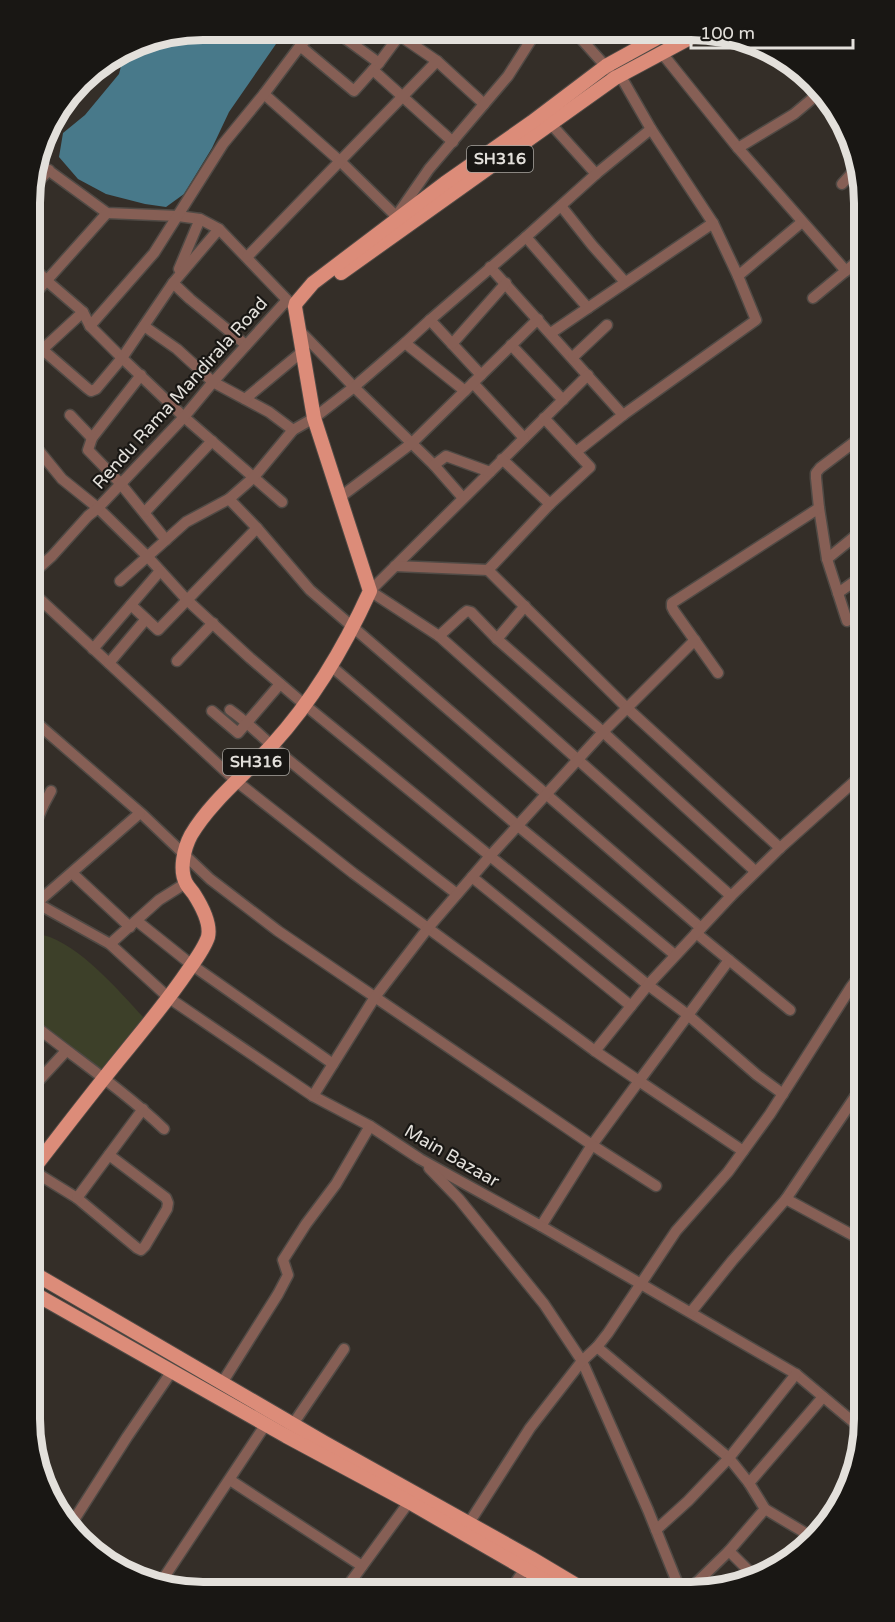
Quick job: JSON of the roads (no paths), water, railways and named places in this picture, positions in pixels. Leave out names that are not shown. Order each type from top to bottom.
[{"type":"main road","name":"SH316","points":[[291,304],[296,303],[312,283],[445,183],[606,66],[653,40]]},
{"type":"main road","name":"SH316","points":[[306,292],[319,289],[617,77],[685,40]]},
{"type":"main road","points":[[291,304],[303,351],[314,418],[370,591]]},
{"type":"main road","name":"SH316","points":[[40,1160],[169,998],[192,965],[208,937],[208,929],[202,909],[186,883],[183,872],[184,855],[191,836],[208,813],[236,781],[272,746],[305,705],[353,628],[370,591]]},
{"type":"main road","points":[[40,1277],[222,1383],[290,1430],[409,1502],[568,1582]]},
{"type":"main road","points":[[40,1297],[266,1424],[290,1430],[469,1523],[529,1563],[553,1582]]},
{"type":"street","points":[[90,326],[154,253],[223,144],[306,40]]},
{"type":"street","points":[[346,40],[376,66],[403,97],[453,142]]},
{"type":"street","points":[[300,46],[354,91],[376,66],[392,40]]},
{"type":"street","points":[[406,40],[437,61],[484,104]]},
{"type":"street","points":[[264,94],[341,162],[393,221],[429,170],[508,76],[531,40]]},
{"type":"street","points":[[576,452],[623,415],[756,320],[713,223],[617,77],[582,40]]},
{"type":"street","points":[[661,52],[738,148],[846,271]]},
{"type":"street","points":[[247,257],[437,61]]},
{"type":"street","points":[[738,148],[794,114],[815,97]]},
{"type":"street","points":[[550,123],[596,174]]},
{"type":"street","points":[[120,581],[186,522],[229,499],[254,477],[293,430],[314,418],[354,387],[596,174],[651,129]]},
{"type":"street","points":[[45,167],[107,213],[178,216],[200,219],[219,228],[291,304]]},
{"type":"street","points":[[43,177],[49,170]]},
{"type":"street","points":[[842,184],[851,174]]},
{"type":"street","points":[[561,206],[626,282]]},
{"type":"street","points":[[40,288],[107,213]]},
{"type":"street","points":[[172,283],[200,219]]},
{"type":"street","points":[[738,276],[802,222]]},
{"type":"street","points":[[551,333],[713,223]]},
{"type":"street","points":[[43,350],[92,391],[96,389],[122,358],[172,283],[219,228]]},
{"type":"street","points":[[526,237],[588,308]]},
{"type":"street","points":[[813,298],[854,264]]},
{"type":"street","points":[[490,267],[623,415]]},
{"type":"street","points":[[40,274],[83,312],[90,326],[184,417],[282,502]]},
{"type":"street","points":[[172,283],[246,345]]},
{"type":"street","points":[[452,344],[506,283]]},
{"type":"street","name":"Rendu Rama Mandirala Road","points":[[40,567],[184,417],[246,345],[291,304]]},
{"type":"street","points":[[40,352],[83,312]]},
{"type":"street","points":[[339,498],[412,443],[538,319]]},
{"type":"street","points":[[430,320],[452,344],[473,383],[524,438]]},
{"type":"street","points":[[573,357],[607,325]]},
{"type":"street","points":[[144,326],[177,349],[213,382],[269,412],[293,430]]},
{"type":"street","points":[[298,328],[354,387],[434,465],[463,498]]},
{"type":"street","points":[[405,343],[473,383]]},
{"type":"street","points":[[511,345],[563,400]]},
{"type":"street","points":[[245,399],[303,351]]},
{"type":"street","points":[[141,375],[92,438],[88,450],[120,483],[166,540]]},
{"type":"street","points":[[588,375],[370,591],[439,636],[731,896]]},
{"type":"street","points":[[70,415],[92,438]]},
{"type":"street","points":[[488,570],[550,504],[590,467],[544,418]]},
{"type":"street","points":[[145,512],[212,441]]},
{"type":"street","points":[[847,621],[827,559],[816,478],[818,471],[854,443]]},
{"type":"street","points":[[40,452],[62,479],[98,508],[147,556],[187,600],[280,684],[783,1094]]},
{"type":"street","points":[[434,465],[446,456],[490,472]]},
{"type":"street","points":[[502,459],[550,504]]},
{"type":"street","points":[[229,499],[310,590],[547,794],[729,960],[790,1010]]},
{"type":"street","points":[[718,673],[672,607],[672,603],[819,508]]},
{"type":"street","points":[[131,604],[158,630],[257,528]]},
{"type":"street","points":[[827,559],[854,537]]},
{"type":"street","points":[[395,566],[488,570],[627,708],[780,848]]},
{"type":"street","points":[[93,649],[160,571]]},
{"type":"street","points":[[838,593],[854,582]]},
{"type":"street","points":[[40,599],[236,781],[353,873],[595,1051],[743,1151]]},
{"type":"street","points":[[497,639],[525,606]]},
{"type":"street","points":[[439,636],[467,611],[471,612],[497,639],[756,871]]},
{"type":"street","points":[[109,663],[146,619]]},
{"type":"street","points":[[177,661],[213,623]]},
{"type":"street","points":[[313,1096],[375,998],[428,928],[603,732],[695,640]]},
{"type":"street","points":[[331,666],[518,826],[675,955]]},
{"type":"street","points":[[212,711],[238,733],[280,684]]},
{"type":"street","points":[[230,710],[374,830],[457,894]]},
{"type":"street","points":[[40,726],[140,813],[210,879],[278,931],[591,1145],[656,1186]]},
{"type":"street","points":[[595,1051],[648,985],[698,930],[780,848],[854,782]]},
{"type":"street","points":[[40,813],[51,792]]},
{"type":"street","points":[[40,898],[140,813]]},
{"type":"street","points":[[72,873],[134,924],[333,1064]]},
{"type":"street","points":[[472,878],[631,1006]]},
{"type":"street","points":[[110,944],[159,900],[186,883]]},
{"type":"street","name":"Main Bazaar","points":[[40,908],[110,944],[169,998],[313,1096],[370,1126],[420,1159],[541,1226],[796,1374],[854,1423]]},
{"type":"street","points":[[541,1226],[591,1145],[729,960]]},
{"type":"street","points":[[469,1523],[530,1428],[582,1361],[597,1347],[676,1231],[728,1172],[783,1094],[854,985]]},
{"type":"street","points":[[40,1030],[104,1078],[164,1129]]},
{"type":"street","points":[[40,1079],[66,1051]]},
{"type":"street","points":[[691,1312],[786,1199],[854,1098]]},
{"type":"street","points":[[77,1198],[142,1109]]},
{"type":"street","points":[[222,1383],[288,1275],[283,1260],[336,1184],[370,1126]]},
{"type":"street","points":[[40,1176],[77,1198],[141,1250],[146,1246],[167,1209],[168,1203],[166,1198],[109,1155]]},
{"type":"street","points":[[420,1159],[459,1199],[544,1304],[582,1361],[677,1582]]},
{"type":"street","points":[[786,1199],[854,1235]]},
{"type":"street","points":[[597,1347],[729,1458],[749,1483],[765,1509],[807,1534]]},
{"type":"street","points":[[290,1430],[344,1349]]},
{"type":"street","points":[[75,1518],[172,1371]]},
{"type":"street","points":[[656,1530],[688,1501],[729,1458],[796,1374]]},
{"type":"street","points":[[749,1483],[823,1397]]},
{"type":"street","points":[[165,1577],[266,1424]]},
{"type":"street","points":[[230,1480],[362,1566]]},
{"type":"street","points":[[350,1582],[409,1502]]},
{"type":"street","points":[[698,1581],[729,1551],[765,1509]]},
{"type":"street","points":[[729,1551],[749,1571]]},
{"type":"street","points":[[517,1582],[529,1563]]},
{"type":"water","points":[[203,40],[279,40],[229,112],[212,148],[184,194],[166,207],[106,194],[78,179],[59,157],[63,133],[85,115],[119,74],[122,62],[151,49],[172,44]]}]
